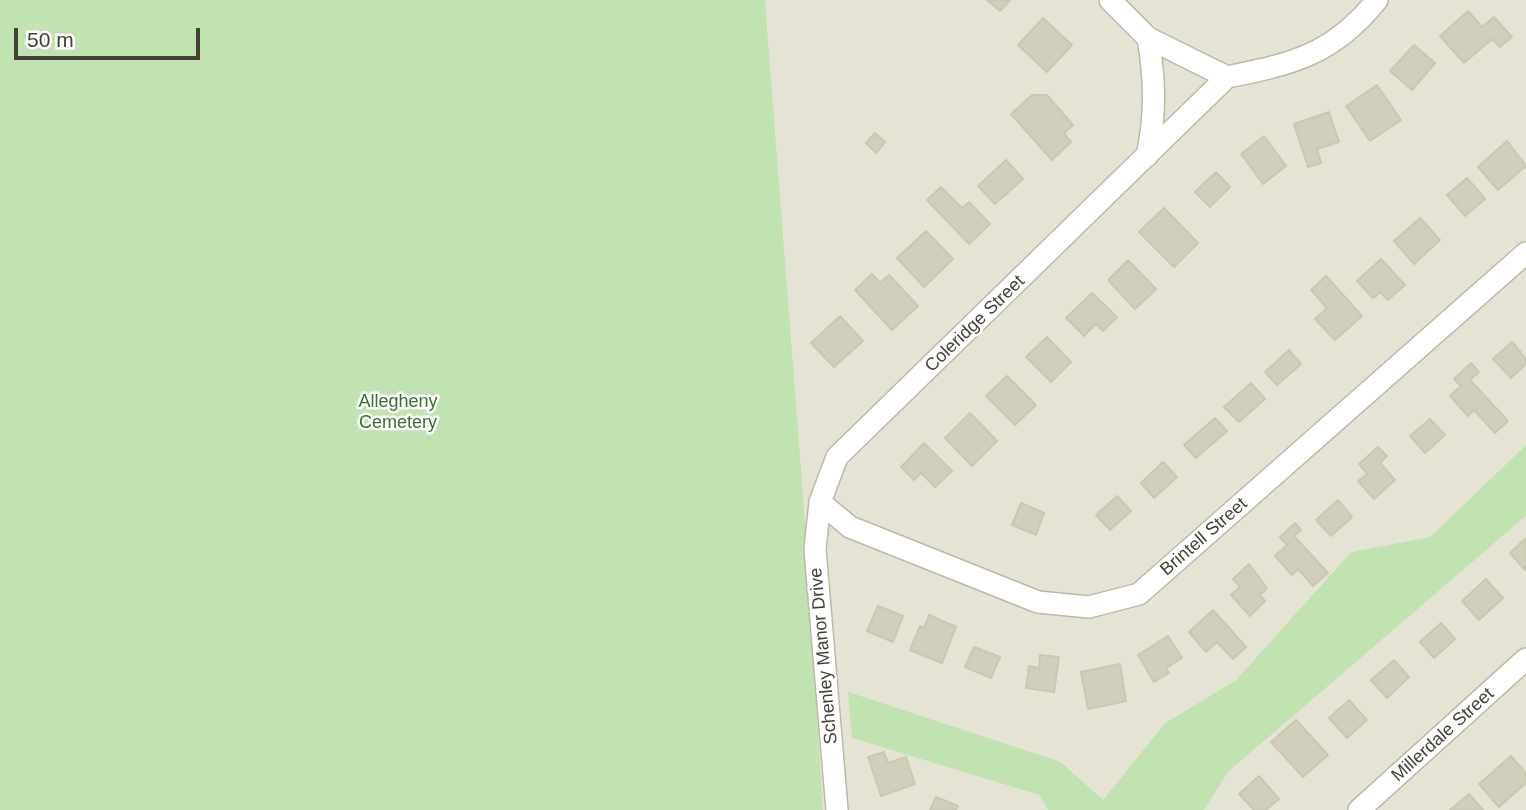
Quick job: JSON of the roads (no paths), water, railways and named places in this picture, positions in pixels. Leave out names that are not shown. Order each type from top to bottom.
[{"type":"street","points":[[1110,0],[1148,38],[1227,77],[1292,64],[1326,48],[1377,0]]},
{"type":"street","points":[[1147,157],[1154,124],[1155,79],[1148,38]]},
{"type":"street","name":"Coleridge Street","points":[[820,502],[837,457],[1227,77]]},
{"type":"street","name":"Brintell Street","points":[[820,502],[850,527],[1038,603],[1089,607],[1139,594],[1526,253]]},
{"type":"street","name":"Schenley Manor Drive","points":[[820,502],[815,549],[837,810]]},
{"type":"street","name":"Millerdale Street","points":[[1359,810],[1526,659]]},
{"type":"park label","name":"Allegheny Cemetery","points":[[398,412]]}]
